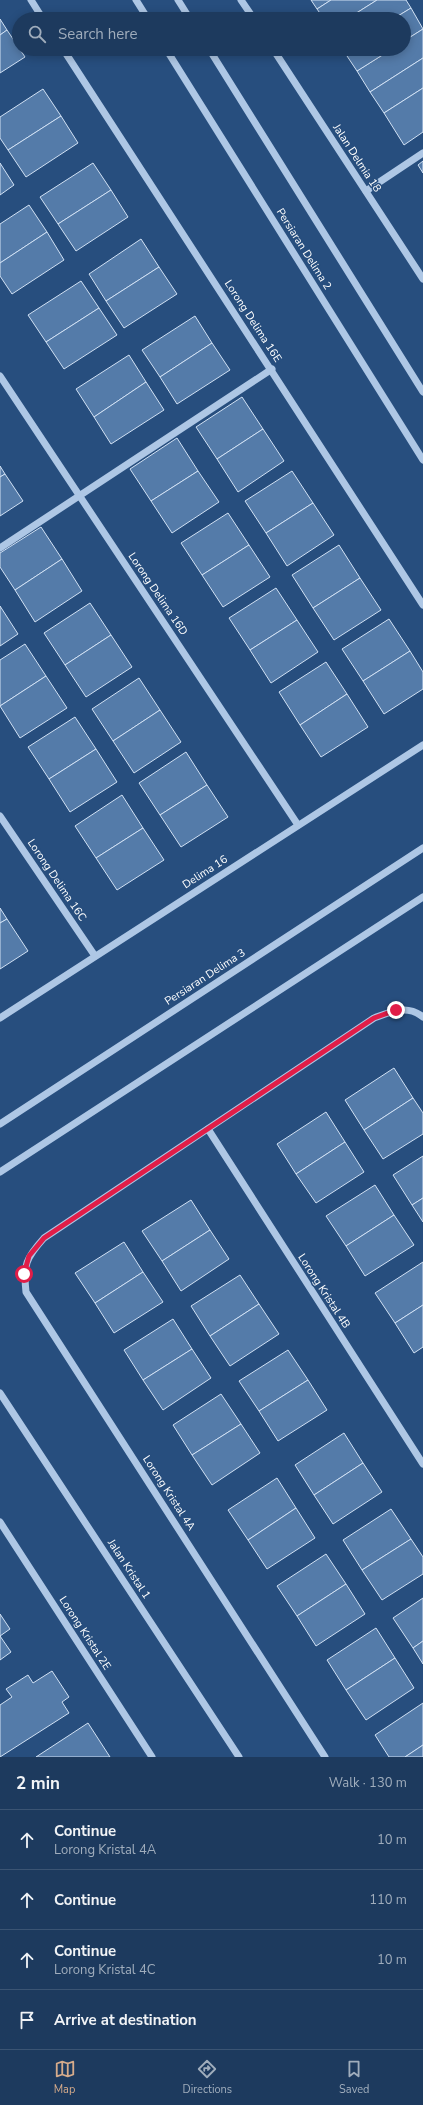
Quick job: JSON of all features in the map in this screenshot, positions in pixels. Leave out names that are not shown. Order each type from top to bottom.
[{"type":"street","points":[[31,0],[39,12]]},
{"type":"street","points":[[136,0],[144,12]]},
{"type":"street","points":[[178,0],[186,12]]},
{"type":"street","points":[[241,0],[249,12]]},
{"type":"street","name":"Lorong Delima 16E","points":[[68,56],[423,605]]},
{"type":"street","name":"Persiaran Delima 2","points":[[170,56],[423,460]]},
{"type":"street","points":[[213,56],[423,392]]},
{"type":"street","name":"Jalan Delmia 18","points":[[278,56],[423,279]]},
{"type":"street","points":[[366,191],[423,153]]},
{"type":"street","points":[[0,548],[272,370]]},
{"type":"street","name":"Lorong Delima 16D","points":[[0,376],[298,825]]},
{"type":"street","name":"Delima 16","points":[[0,1018],[423,745]]},
{"type":"street","name":"Lorong Delima 16C","points":[[0,816],[95,956]]},
{"type":"street","name":"Persiaran Delima 3","points":[[0,1124],[423,848]]},
{"type":"street","points":[[0,1172],[423,897]]},
{"type":"street","name":"Lorong Kristal 4A","points":[[326,1757],[26,1292],[24,1274],[29,1256],[44,1238],[374,1018],[396,1010],[416,1011],[423,1017]]},
{"type":"street","name":"Lorong Kristal 4B","points":[[208,1129],[423,1464]]},
{"type":"street","name":"Jalan Kristal 1","points":[[0,1393],[239,1757]]},
{"type":"street","name":"Lorong Kristal 2E","points":[[0,1522],[152,1757]]},
{"type":"building","points":[[311,0],[331,0],[317,9]]},
{"type":"building","points":[[331,0],[377,0],[358,12],[319,12],[317,9]]},
{"type":"building","points":[[377,0],[406,0],[411,8],[404,12],[358,12]]},
{"type":"building","points":[[411,8],[423,29],[411,37],[411,12],[404,12]]},
{"type":"building","points":[[0,19],[7,30],[0,35]]},
{"type":"building","points":[[423,29],[423,58],[370,92],[357,71],[381,56],[411,56],[411,37]]},
{"type":"building","points":[[7,30],[12,38],[12,56],[25,57],[0,73],[0,35]]},
{"type":"building","points":[[347,56],[381,56],[357,71]]},
{"type":"building","points":[[423,58],[423,88],[384,113],[370,92]]},
{"type":"building","points":[[423,88],[423,132],[404,145],[384,113]]},
{"type":"building","points":[[43,89],[61,116],[8,150],[0,138],[0,117]]},
{"type":"building","points":[[61,116],[78,143],[26,177],[8,150]]},
{"type":"building","points":[[423,161],[423,173],[418,165]]},
{"type":"building","points":[[0,163],[14,185],[0,195]]},
{"type":"building","points":[[93,163],[111,190],[58,224],[40,197]]},
{"type":"building","points":[[111,190],[128,217],[76,251],[58,224]]},
{"type":"building","points":[[29,205],[47,232],[0,263],[0,224]]},
{"type":"building","points":[[47,232],[64,260],[12,294],[0,276],[0,263]]},
{"type":"building","points":[[141,239],[159,267],[106,301],[89,274]]},
{"type":"building","points":[[159,267],[177,294],[124,328],[106,301]]},
{"type":"building","points":[[81,281],[99,308],[46,342],[28,315]]},
{"type":"building","points":[[99,308],[117,335],[64,369],[46,342]]},
{"type":"building","points":[[195,316],[212,343],[160,377],[142,350]]},
{"type":"building","points":[[212,343],[230,370],[177,404],[160,377]]},
{"type":"building","points":[[129,355],[146,382],[94,417],[76,389]]},
{"type":"building","points":[[146,382],[164,410],[111,444],[94,417]]},
{"type":"building","points":[[242,397],[263,429],[217,459],[196,427]]},
{"type":"building","points":[[263,429],[284,461],[238,492],[217,459]]},
{"type":"building","points":[[177,438],[198,471],[151,501],[130,469]]},
{"type":"building","points":[[0,466],[5,474],[0,477]]},
{"type":"building","points":[[198,471],[219,502],[172,533],[151,501]]},
{"type":"building","points":[[292,471],[313,503],[266,533],[245,501]]},
{"type":"building","points":[[5,474],[23,501],[0,516],[0,477]]},
{"type":"building","points":[[313,503],[334,535],[287,566],[266,533]]},
{"type":"building","points":[[228,513],[249,545],[202,575],[181,543]]},
{"type":"building","points":[[41,527],[62,559],[15,590],[0,567],[0,553]]},
{"type":"building","points":[[249,545],[270,577],[223,607],[202,575]]},
{"type":"building","points":[[339,545],[360,578],[313,608],[292,575]]},
{"type":"building","points":[[62,559],[82,591],[35,622],[15,590]]},
{"type":"building","points":[[360,578],[381,610],[334,640],[313,608]]},
{"type":"building","points":[[276,588],[297,620],[250,650],[229,618]]},
{"type":"building","points":[[90,603],[111,635],[65,665],[44,633]]},
{"type":"building","points":[[0,606],[18,634],[0,646]]},
{"type":"building","points":[[389,619],[410,651],[363,681],[342,649]]},
{"type":"building","points":[[297,620],[318,652],[271,683],[250,650]]},
{"type":"building","points":[[111,635],[132,667],[86,697],[65,665]]},
{"type":"building","points":[[25,644],[46,676],[0,706],[0,660]]},
{"type":"building","points":[[410,651],[423,672],[423,689],[384,714],[363,681]]},
{"type":"building","points":[[326,662],[347,694],[300,725],[279,692]]},
{"type":"building","points":[[46,676],[67,708],[20,738],[0,706]]},
{"type":"building","points":[[139,678],[160,710],[113,741],[92,709]]},
{"type":"building","points":[[347,694],[368,727],[321,757],[300,725]]},
{"type":"building","points":[[160,710],[181,742],[134,773],[113,741]]},
{"type":"building","points":[[75,717],[96,749],[49,779],[28,747]]},
{"type":"building","points":[[96,749],[117,782],[70,812],[49,779]]},
{"type":"building","points":[[186,752],[207,785],[160,815],[139,783]]},
{"type":"building","points":[[207,785],[228,817],[181,847],[160,815]]},
{"type":"building","points":[[122,795],[143,828],[96,858],[75,826]]},
{"type":"building","points":[[143,828],[164,860],[117,890],[96,858]]},
{"type":"building","points":[[0,908],[7,919],[0,923]]},
{"type":"building","points":[[7,919],[28,951],[0,969],[0,923]]},
{"type":"building","points":[[394,1068],[413,1098],[364,1130],[345,1100]]},
{"type":"building","points":[[413,1098],[423,1113],[423,1134],[383,1159],[364,1130]]},
{"type":"building","points":[[326,1112],[345,1142],[296,1174],[277,1144]]},
{"type":"building","points":[[345,1142],[364,1172],[316,1203],[296,1174]]},
{"type":"building","points":[[423,1156],[423,1198],[412,1205],[393,1175]]},
{"type":"building","points":[[375,1185],[394,1215],[346,1246],[326,1216]]},
{"type":"building","points":[[423,1198],[423,1222],[412,1205]]},
{"type":"building","points":[[191,1200],[210,1230],[162,1261],[142,1231]]},
{"type":"building","points":[[394,1215],[414,1245],[365,1276],[346,1246]]},
{"type":"building","points":[[210,1230],[229,1259],[181,1291],[162,1261]]},
{"type":"building","points":[[124,1242],[143,1272],[95,1303],[75,1273]]},
{"type":"building","points":[[423,1262],[423,1305],[395,1323],[375,1293]]},
{"type":"building","points":[[143,1272],[163,1302],[114,1333],[95,1303]]},
{"type":"building","points":[[240,1275],[259,1304],[210,1336],[191,1306]]},
{"type":"building","points":[[259,1304],[279,1334],[230,1366],[210,1336]]},
{"type":"building","points":[[423,1305],[423,1347],[414,1353],[395,1323]]},
{"type":"building","points":[[173,1319],[192,1349],[143,1380],[124,1350]]},
{"type":"building","points":[[192,1349],[211,1378],[163,1410],[143,1380]]},
{"type":"building","points":[[288,1350],[308,1380],[259,1411],[239,1381]]},
{"type":"building","points":[[308,1380],[327,1410],[278,1441],[259,1411]]},
{"type":"building","points":[[221,1394],[241,1424],[192,1455],[173,1425]]},
{"type":"building","points":[[241,1424],[260,1453],[212,1485],[192,1455]]},
{"type":"building","points":[[344,1433],[363,1463],[314,1495],[295,1465]]},
{"type":"building","points":[[363,1463],[382,1492],[333,1524],[314,1495]]},
{"type":"building","points":[[277,1478],[296,1508],[248,1540],[228,1510]]},
{"type":"building","points":[[296,1508],[315,1538],[267,1569],[248,1540]]},
{"type":"building","points":[[391,1509],[411,1539],[362,1570],[343,1540]]},
{"type":"building","points":[[411,1539],[423,1557],[423,1574],[382,1600],[362,1570]]},
{"type":"building","points":[[326,1554],[346,1584],[297,1616],[277,1586]]},
{"type":"building","points":[[346,1584],[365,1614],[316,1646],[297,1616]]},
{"type":"building","points":[[423,1598],[423,1641],[413,1648],[393,1618]]},
{"type":"building","points":[[0,1614],[10,1629],[0,1636]]},
{"type":"building","points":[[376,1628],[395,1658],[346,1690],[327,1660]]},
{"type":"building","points":[[0,1636],[11,1652],[0,1660]]},
{"type":"building","points":[[423,1641],[423,1664],[413,1648]]},
{"type":"building","points":[[395,1658],[414,1688],[366,1720],[346,1690]]},
{"type":"building","points":[[52,1671],[69,1697],[62,1702],[69,1713],[0,1757],[0,1705],[12,1697],[6,1689],[28,1675],[33,1683]]},
{"type":"building","points":[[423,1703],[423,1745],[405,1757],[389,1757],[375,1735]]},
{"type":"building","points":[[88,1723],[110,1757],[36,1757]]},
{"type":"building","points":[[423,1745],[423,1757],[405,1757]]},
{"type":"route","points":[[24,1274],[29,1256],[44,1238],[374,1018],[396,1010]]}]
